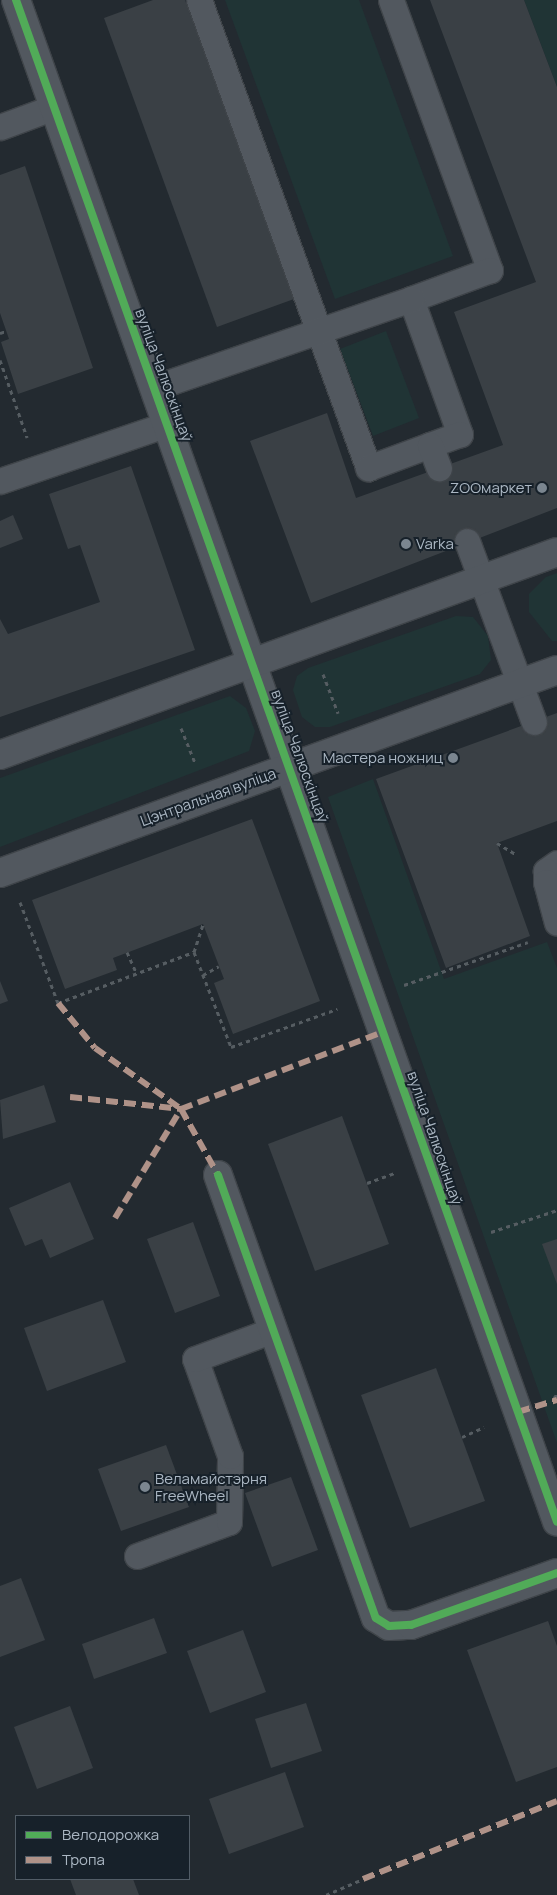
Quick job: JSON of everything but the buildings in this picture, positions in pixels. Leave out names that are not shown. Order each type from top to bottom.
[{"type":"street","name":"вуліца Чалюскінцаў","points":[[16,0],[557,1522]]},
{"type":"street","points":[[0,754],[557,552]]},
{"type":"street","name":"Цэнтральная вуліца","points":[[0,873],[557,670]]},
{"type":"street","points":[[218,1175],[376,1618],[389,1626],[411,1625],[557,1573]]},
{"type":"lane","points":[[199,0],[368,468],[460,434],[411,299]]},
{"type":"lane","points":[[154,388],[490,270],[391,0]]},
{"type":"lane","points":[[0,127],[54,107]]},
{"type":"lane","points":[[0,480],[167,424]]},
{"type":"lane","points":[[430,445],[439,468]]},
{"type":"lane","points":[[467,541],[534,722]]},
{"type":"lane","points":[[557,863],[546,871],[546,882],[557,923]]},
{"type":"lane","points":[[137,1556],[229,1522],[230,1456],[195,1358],[273,1330]]},
{"type":"path","points":[[0,334],[6,331]]},
{"type":"path","points":[[0,360],[38,468]]},
{"type":"path","points":[[311,641],[350,746]]},
{"type":"path","points":[[167,694],[209,797]]},
{"type":"path","points":[[19,899],[58,1004],[194,952]]},
{"type":"path","points":[[203,924],[194,952],[231,1047],[370,996],[500,953]]},
{"type":"path","points":[[127,952],[136,974]]},
{"type":"path","points":[[203,975],[219,966]]},
{"type":"path","points":[[458,1243],[557,1210]]},
{"type":"path","points":[[326,1895],[363,1879]]},
{"type":"green space","points":[[225,0],[359,0],[453,256],[335,299]]},
{"type":"green space","points":[[524,0],[557,0],[557,87]]},
{"type":"green space","points":[[386,331],[419,418],[373,436],[340,349]]},
{"type":"green space","points":[[557,573],[557,641],[552,641],[529,612],[529,594],[546,577]]},
{"type":"green space","points":[[456,616],[473,617],[488,636],[491,660],[480,674],[330,727],[315,727],[302,717],[293,690],[297,676],[308,668]]},
{"type":"green space","points":[[230,696],[246,708],[255,731],[249,751],[0,847],[0,778]]},
{"type":"green space","points":[[373,779],[444,979],[547,942],[557,968],[557,1443],[328,797]]},
{"type":"marked path","points":[[58,1003],[95,1048],[181,1109],[218,1175]]},
{"type":"marked path","points":[[70,1097],[181,1109],[383,1032]]},
{"type":"marked path","points":[[115,1218],[181,1109]]},
{"type":"marked path","points":[[518,1412],[557,1400]]},
{"type":"marked path","points":[[363,1879],[557,1801]]},
{"type":"cycle path","points":[[16,0],[557,1522]]},
{"type":"cycle path","points":[[218,1175],[376,1618],[389,1626],[411,1625],[557,1573]]},
{"type":"place","name":"ZOOмаркет","points":[[542,488]]},
{"type":"place","name":"Varka","points":[[406,544]]},
{"type":"place","name":"Мастера ножниц","points":[[453,758]]},
{"type":"place","name":"Веламайстэрня FreeWheel","points":[[145,1487]]}]
